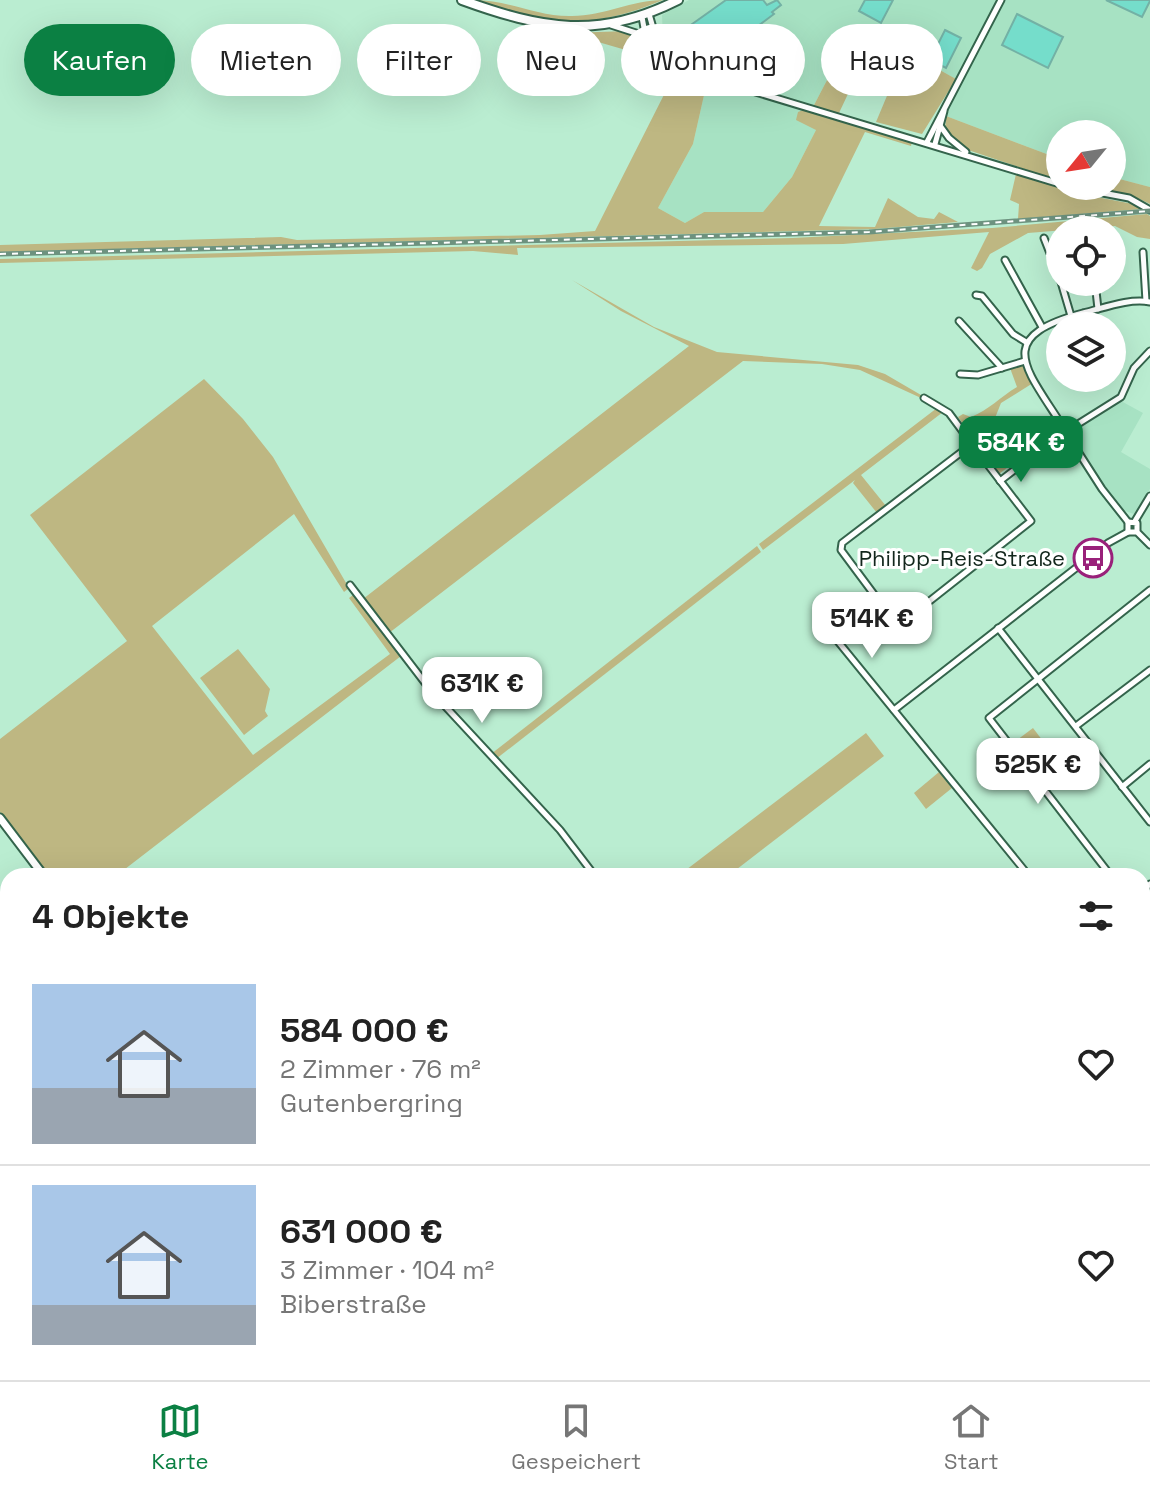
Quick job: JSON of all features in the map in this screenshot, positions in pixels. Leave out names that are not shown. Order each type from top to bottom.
[{"type":"main road","points":[[462,0],[540,25],[567,28],[610,25],[645,16],[678,0]]},
{"type":"street","points":[[927,142],[1001,0]]},
{"type":"street","points":[[645,16],[646,24]]},
{"type":"street","points":[[645,16],[648,24]]},
{"type":"street","points":[[610,25],[621,27]]},
{"type":"street","points":[[771,96],[1046,179]]},
{"type":"street","points":[[935,144],[945,110]]},
{"type":"street","points":[[942,125],[949,138],[970,155]]},
{"type":"street","points":[[1126,197],[1150,210]]},
{"type":"street","points":[[1044,238],[1046,243]]},
{"type":"street","points":[[1086,312],[1148,301],[1143,252]]},
{"type":"street","points":[[1005,260],[1042,327]]},
{"type":"street","points":[[976,295],[982,296],[1013,334],[1026,342]]},
{"type":"street","points":[[1097,296],[1098,309]]},
{"type":"street","points":[[959,321],[1002,368]]},
{"type":"street","points":[[1046,325],[1026,342],[1025,361],[1102,489],[1132,522],[1139,525],[1137,532]]},
{"type":"street","points":[[1000,481],[1066,432],[1121,397],[1134,368],[1150,351]]},
{"type":"street","points":[[960,374],[971,377],[1025,361]]},
{"type":"street","points":[[924,398],[949,413],[1031,521],[903,622],[897,622],[841,550],[842,543],[972,444]]},
{"type":"street","points":[[1128,532],[1150,496]]},
{"type":"street","points":[[894,710],[1108,543],[1128,532],[1137,532],[1150,545]]},
{"type":"street","points":[[350,585],[432,692],[560,830],[589,868]]},
{"type":"street","points":[[1105,868],[989,718],[1150,590]]},
{"type":"street","points":[[873,593],[827,628],[1022,868]]},
{"type":"street","points":[[998,628],[1150,822]]},
{"type":"street","points":[[1076,726],[1150,670]]},
{"type":"street","points":[[1122,787],[1150,764]]},
{"type":"street","points":[[0,818],[38,868]]},
{"type":"shaded area","points":[[475,0],[572,16],[663,0],[613,17],[569,21],[525,15]]},
{"type":"shaded area","points":[[689,0],[1150,0],[1150,187],[1126,181],[1126,120],[1046,120],[1046,154],[938,113],[956,79],[943,72],[943,24],[821,24],[821,92],[813,107],[778,96],[805,96],[805,24],[662,24],[662,15]]},
{"type":"shaded area","points":[[621,31],[621,49],[605,44],[605,32]]},
{"type":"shaded area","points":[[943,72],[956,79],[922,134],[876,122],[887,96],[943,96]]},
{"type":"shaded area","points":[[821,92],[821,96],[847,96],[839,113],[813,107]]},
{"type":"shaded area","points":[[663,96],[704,96],[693,144],[658,208],[685,223],[704,212],[763,212],[792,177],[816,130],[796,120],[798,112],[803,110],[912,142],[911,146],[865,132],[819,226],[875,227],[888,198],[918,217],[934,219],[939,212],[958,222],[875,229],[0,252],[0,245],[281,237],[297,240],[540,235],[595,231]]},
{"type":"shaded area","points":[[704,96],[755,96],[803,110],[816,130],[792,177],[763,212],[704,212],[685,223],[658,208],[693,144]]},
{"type":"shaded area","points":[[946,116],[1046,154],[1046,176],[968,150],[945,131]]},
{"type":"shaded area","points":[[1016,174],[1046,184],[1046,200],[1112,200],[1142,209],[1018,219],[1019,204],[1010,200]]},
{"type":"shaded area","points":[[1126,181],[1150,187],[1150,204],[1126,194]]},
{"type":"shaded area","points":[[1125,216],[1150,216],[1150,239],[1126,232]]},
{"type":"shaded area","points":[[1046,223],[1046,232],[1028,233],[990,254],[977,271],[971,268],[989,232],[843,244],[517,248],[518,255],[473,251],[0,263],[0,259],[792,238]]},
{"type":"shaded area","points":[[572,280],[654,327],[717,352],[858,365],[885,374],[921,395],[921,398],[860,370],[822,364],[743,361],[389,633],[363,599],[689,346],[621,311]]},
{"type":"shaded area","points":[[1024,364],[1033,383],[1001,403],[991,428],[1029,451],[999,474],[958,417],[977,414],[1017,387],[1010,368]]},
{"type":"shaded area","points":[[204,379],[243,419],[273,457],[349,588],[344,592],[294,514],[152,626],[253,755],[390,654],[349,598],[353,595],[401,656],[126,868],[42,868],[0,812],[0,739],[127,641],[30,515]]},
{"type":"shaded area","points":[[1121,401],[1143,413],[1121,452],[1150,469],[1150,489],[1134,514],[1122,510],[1108,493],[1073,436],[1075,429]]},
{"type":"shaded area","points":[[937,408],[943,412],[861,475],[886,506],[877,513],[853,483],[855,480],[763,550],[759,544]]},
{"type":"shaded area","points":[[757,546],[761,552],[496,759],[491,754]]},
{"type":"shaded area","points":[[238,649],[270,689],[265,711],[268,716],[244,735],[200,678]]},
{"type":"shaded area","points":[[1033,728],[1049,749],[1029,764],[1013,743]]},
{"type":"shaded area","points":[[866,733],[884,756],[738,868],[689,868]]},
{"type":"shaded area","points":[[939,772],[952,788],[926,809],[914,793]]},
{"type":"building","points":[[726,0],[763,0],[767,5],[777,0],[781,5],[761,24],[692,24]]},
{"type":"building","points":[[865,0],[893,0],[881,23],[859,11]]},
{"type":"building","points":[[1106,0],[1150,0],[1150,1],[1142,17]]},
{"type":"building","points":[[1017,14],[1063,37],[1048,68],[1002,45]]},
{"type":"building","points":[[945,30],[961,38],[946,68],[943,66]]},
{"type":"railway","points":[[0,254],[869,232],[1150,211]]},
{"type":"place","name":"Philipp-Reis-Straße","points":[[1093,558]]}]
